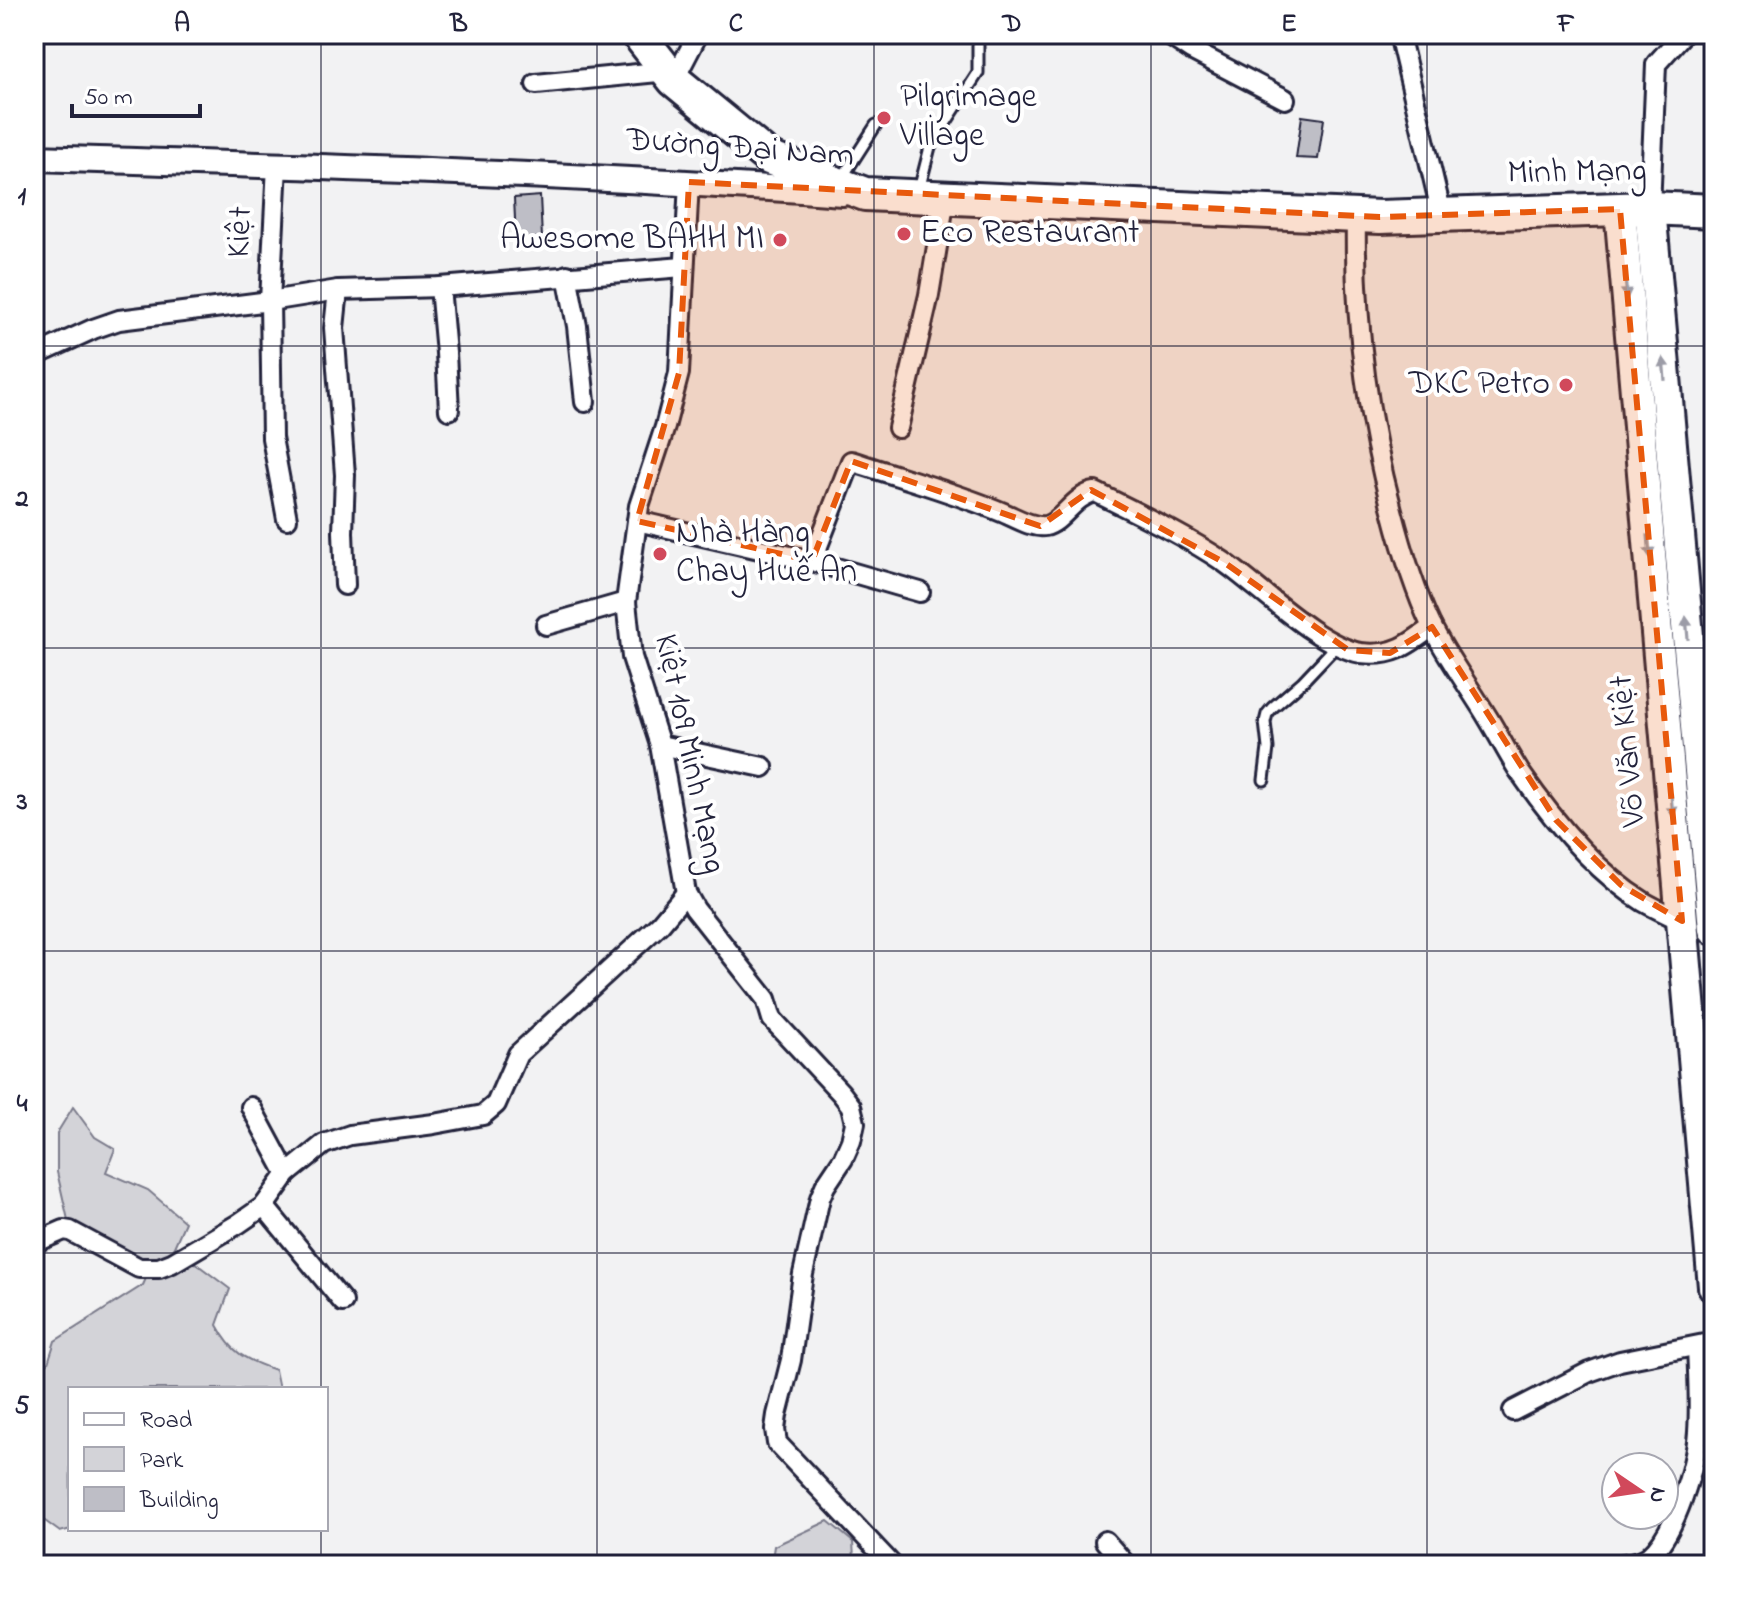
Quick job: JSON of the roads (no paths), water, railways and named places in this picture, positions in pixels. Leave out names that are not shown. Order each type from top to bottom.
[{"type":"highway","points":[[638,34],[671,76],[769,158],[852,189]]},
{"type":"highway","name":"Đường Đại Nam","points":[[852,189],[931,197],[1356,216],[1442,215]]},
{"type":"highway","name":"Minh Mạng","points":[[1442,215],[1635,209],[1714,211]]},
{"type":"main road","name":"Võ Văn Kiệt","points":[[1635,209],[1712,874],[1714,929]]},
{"type":"main road","name":"Võ Văn Kiệt","points":[[1635,209],[1666,733],[1714,1287]]},
{"type":"main road","points":[[1666,733],[1696,731]]},
{"type":"street","points":[[536,84],[671,76],[698,34]]},
{"type":"street","points":[[1167,34],[1191,50],[1285,99]]},
{"type":"street","points":[[1399,34],[1442,215]]},
{"type":"street","points":[[1635,209],[1656,64],[1683,34]]},
{"type":"street","name":"Đường Đại Nam","points":[[34,158],[852,189]]},
{"type":"street","name":"Kiệt","points":[[277,165],[270,301],[272,438],[287,519]]},
{"type":"street","name":"Kiệt 109 Minh Mạng","points":[[689,182],[679,373],[639,506],[626,602],[632,657],[660,745],[686,893],[695,909],[766,999],[772,1019],[851,1106],[855,1123],[851,1141],[825,1186],[814,1222],[791,1360],[775,1429],[777,1443],[892,1565]]},
{"type":"street","points":[[898,428],[929,295],[931,197]]},
{"type":"street","points":[[1356,216],[1355,279],[1359,331],[1374,439],[1400,541],[1432,627],[1518,770],[1556,820],[1581,849],[1621,885],[1645,902],[1682,921]]},
{"type":"street","points":[[34,356],[119,320],[338,290],[440,287],[683,267]]},
{"type":"street","points":[[567,275],[577,326],[585,402]]},
{"type":"street","points":[[440,287],[449,410]]},
{"type":"street","points":[[338,290],[334,328],[345,475],[345,585]]},
{"type":"street","points":[[812,561],[851,461],[975,501],[1040,526],[1049,526],[1086,494],[1095,492],[1173,531],[1225,563],[1295,618],[1337,645],[1359,652],[1390,653],[1432,627]]},
{"type":"street","points":[[637,521],[812,561],[920,592]]},
{"type":"street","points":[[546,625],[626,602]]},
{"type":"street","points":[[660,745],[763,767]]},
{"type":"street","points":[[34,1243],[64,1230],[70,1231],[139,1268],[159,1268],[264,1206],[287,1174],[324,1144],[350,1135],[483,1115],[496,1104],[518,1054],[660,924],[686,893]]},
{"type":"street","points":[[251,1107],[287,1174]]},
{"type":"street","points":[[264,1206],[343,1302]]},
{"type":"street","points":[[1513,1411],[1589,1372],[1620,1361],[1706,1344],[1698,1434],[1680,1506],[1668,1531],[1648,1558],[1620,1565]]},
{"type":"street","points":[[1105,1541],[1126,1565]]},
{"type":"lane","points":[[931,197],[930,147],[978,73],[978,45]]},
{"type":"lane","points":[[852,189],[876,125]]},
{"type":"lane","points":[[1264,780],[1268,748],[1267,714],[1337,645]]},
{"type":"place","name":"Pilgrimage Village","points":[[884,118]]},
{"type":"place","name":"Eco Restaurant","points":[[904,234]]},
{"type":"place","name":"Awesome BAHH MI","points":[[780,240]]},
{"type":"place","name":"DKC Petro","points":[[1566,385]]},
{"type":"place","name":"Nhà Hàng Chay Huế An","points":[[660,554]]}]
